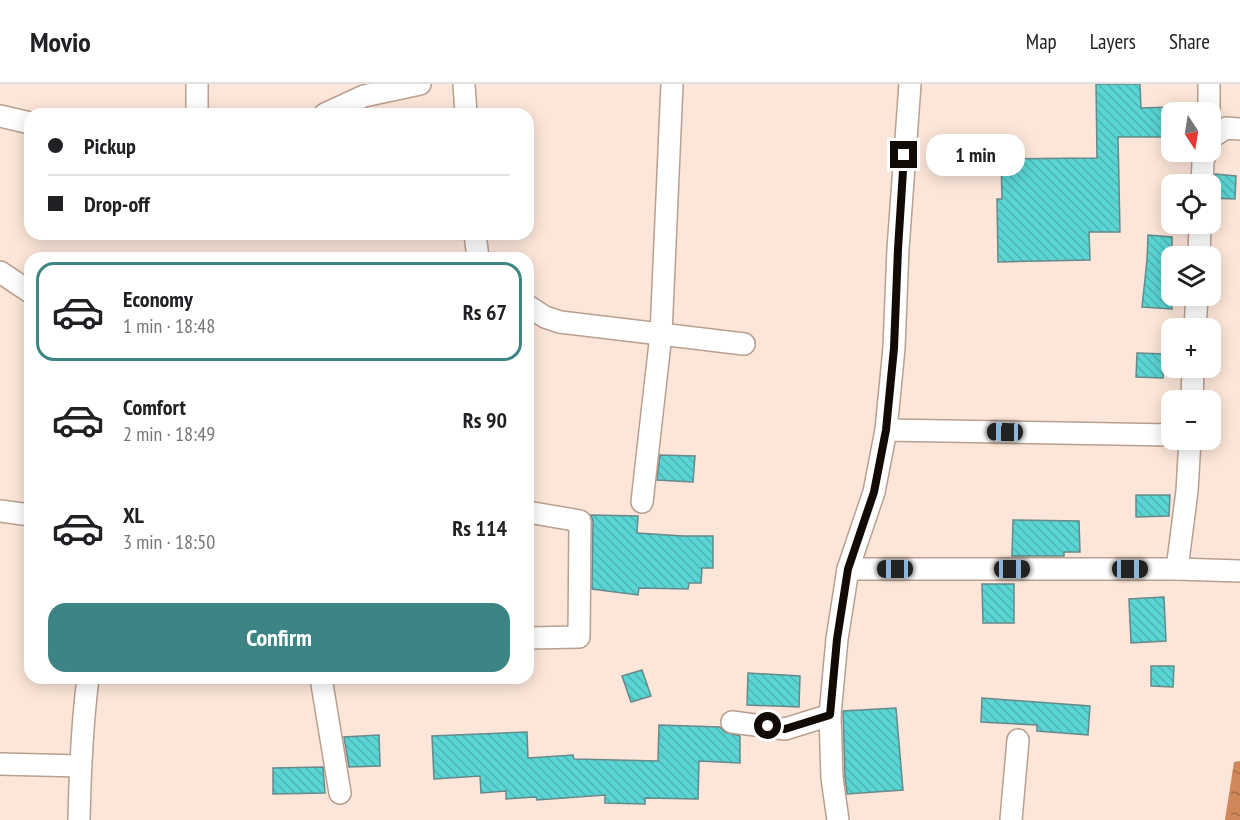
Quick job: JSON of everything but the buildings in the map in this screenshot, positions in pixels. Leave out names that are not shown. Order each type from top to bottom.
[{"type":"street","points":[[197,84],[197,108]]},
{"type":"street","points":[[335,108],[365,90],[420,84]]},
{"type":"street","points":[[464,84],[466,108]]},
{"type":"street","points":[[642,502],[661,334],[672,84]]},
{"type":"street","points":[[838,820],[832,778],[830,715],[837,639],[848,569],[874,492],[886,430],[894,348],[898,249],[910,84]]},
{"type":"street","points":[[1209,84],[1209,102]]},
{"type":"street","points":[[0,116],[24,122]]},
{"type":"street","points":[[1221,131],[1226,128],[1240,129]]},
{"type":"street","points":[[0,272],[24,288]]},
{"type":"street","points":[[534,310],[545,317],[560,322],[744,344]]},
{"type":"street","points":[[886,430],[1161,435]]},
{"type":"street","points":[[1177,569],[1187,491],[1189,450]]},
{"type":"street","points":[[0,511],[24,514]]},
{"type":"street","points":[[534,513],[580,521],[579,637],[534,638]]},
{"type":"street","points":[[848,569],[1240,571]]},
{"type":"street","points":[[79,820],[80,766],[87,684]]},
{"type":"street","points":[[322,684],[340,793]]},
{"type":"street","points":[[732,722],[785,729],[830,715]]},
{"type":"street","points":[[1011,820],[1018,740]]},
{"type":"street","points":[[0,764],[80,766]]},
{"type":"water","points":[[1240,761],[1240,820],[1225,820],[1234,762]]},
{"type":"route","points":[[768,726],[785,729],[830,715],[837,639],[848,569],[874,492],[886,430],[894,348],[904,155]]}]
